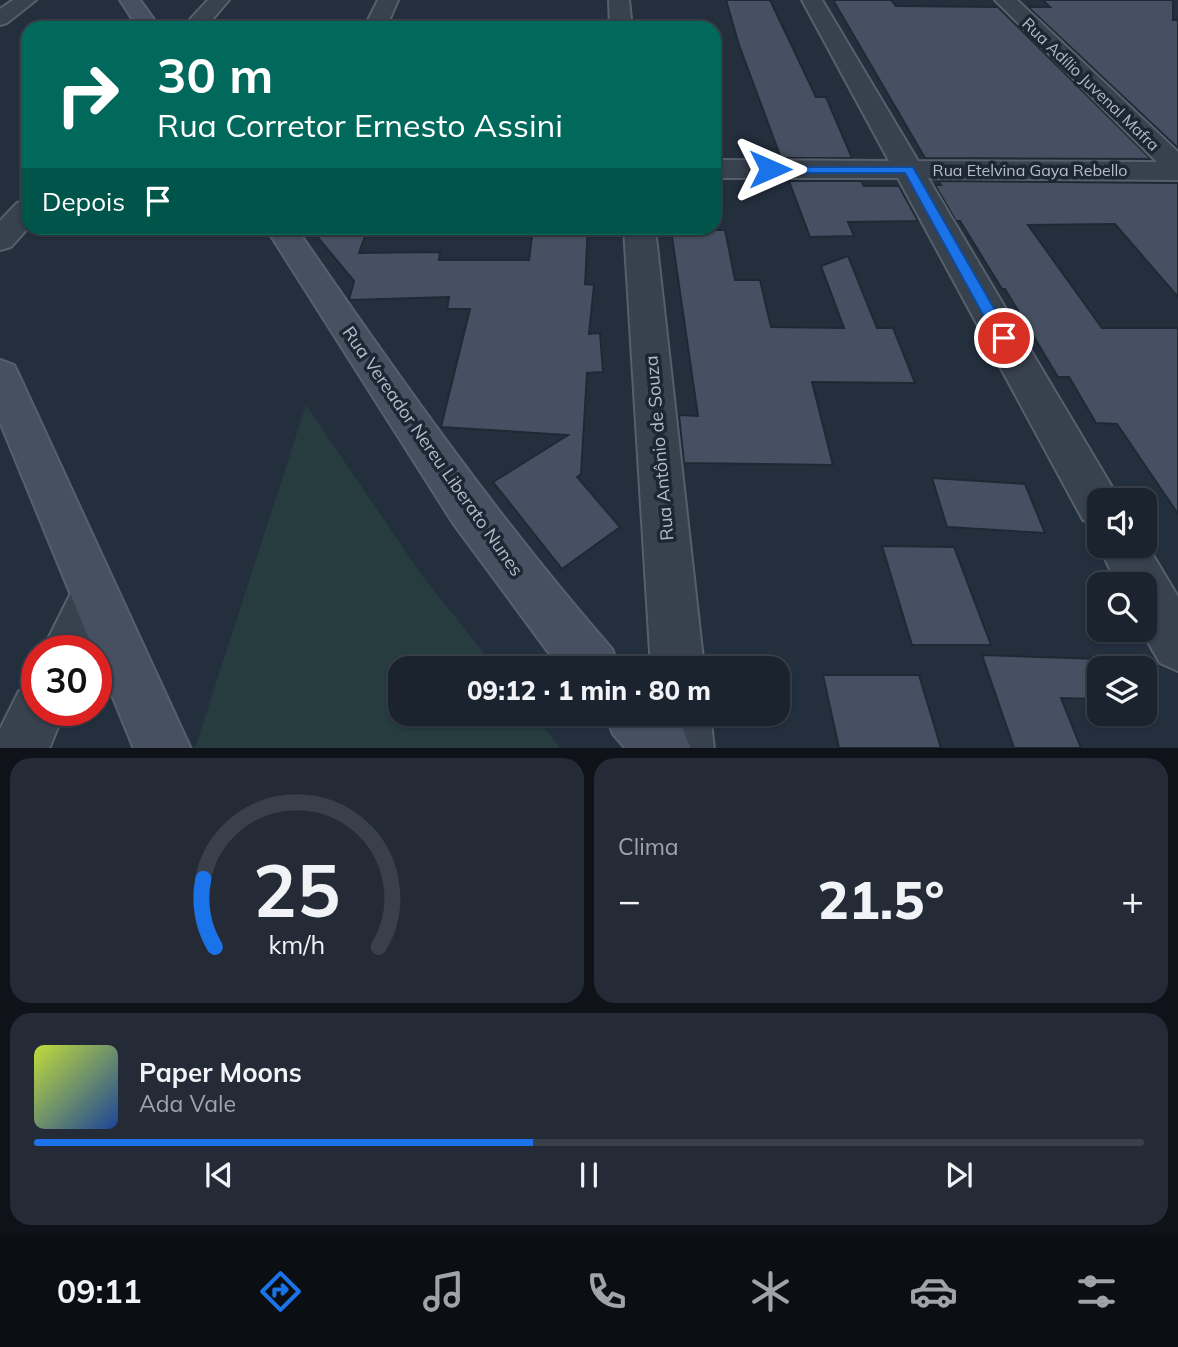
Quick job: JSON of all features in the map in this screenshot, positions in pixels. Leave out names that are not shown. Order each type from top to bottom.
[{"type":"main road","points":[[130,0],[144,21]]},
{"type":"main road","name":"Rua Vereador Nereu Liberato Nunes","points":[[286,235],[471,512],[582,656]]},
{"type":"main road","points":[[0,375],[163,748]]},
{"type":"main road","points":[[644,726],[663,748]]},
{"type":"street","points":[[0,19],[26,0]]},
{"type":"street","points":[[200,21],[219,0]]},
{"type":"street","points":[[378,21],[388,0]]},
{"type":"street","points":[[619,0],[620,21]]},
{"type":"street","points":[[812,0],[1089,488]]},
{"type":"street","name":"Rua Adílio Juvenal Mafra","points":[[1004,0],[1178,169]]},
{"type":"street","name":"Rua Etelvina Gaya Rebello","points":[[721,169],[1178,169]]},
{"type":"street","points":[[0,240],[21,217]]},
{"type":"street","name":"Rua Antônio de Souza","points":[[640,235],[677,656]]},
{"type":"street","points":[[76,635],[95,596]]},
{"type":"street","points":[[1157,608],[1178,645]]},
{"type":"street","points":[[20,748],[30,726]]},
{"type":"street","points":[[683,726],[686,748]]},
{"type":"green space","points":[[306,405],[423,577],[486,656],[388,656],[388,726],[543,726],[560,748],[195,748]]},
{"type":"building","points":[[726,0],[770,0],[816,97],[826,97],[852,158],[781,158],[739,45]]},
{"type":"building","points":[[833,0],[891,0],[896,6],[998,7],[1151,159],[925,158]]},
{"type":"building","points":[[1043,0],[1173,0],[1173,20],[1178,20],[1178,148],[1028,7],[1050,7]]},
{"type":"building","points":[[789,181],[861,181],[864,186],[899,186],[918,221],[848,222],[854,236],[810,237]]},
{"type":"building","points":[[938,181],[1178,183],[1178,297],[1115,224],[1028,225],[1102,328],[1178,328],[1178,514],[1117,424],[1096,423],[1069,377],[1058,377],[1005,289],[1002,289],[960,221],[956,221],[935,185],[941,185]]},
{"type":"building","points":[[721,230],[725,230],[735,280],[760,280],[771,327],[844,328],[821,266],[848,256],[877,328],[893,328],[915,383],[812,382],[833,465],[684,463],[679,415],[698,416],[672,235],[721,235]]},
{"type":"building","points":[[316,235],[365,235],[359,253],[440,252],[439,260],[529,260],[532,235],[588,235],[585,284],[594,285],[589,334],[600,333],[603,372],[587,373],[581,474],[577,477],[620,527],[562,569],[493,482],[568,435],[441,427],[470,309],[447,309],[449,297],[349,300],[354,281]]},
{"type":"building","points":[[932,478],[1025,484],[1045,533],[947,527]]},
{"type":"building","points":[[882,546],[954,547],[991,645],[912,645]]},
{"type":"building","points":[[982,655],[1087,659],[1087,699],[1061,698],[1081,748],[1014,748]]},
{"type":"building","points":[[823,675],[919,675],[941,748],[839,748]]},
{"type":"route","points":[[770,169],[909,170],[1004,338]]}]
